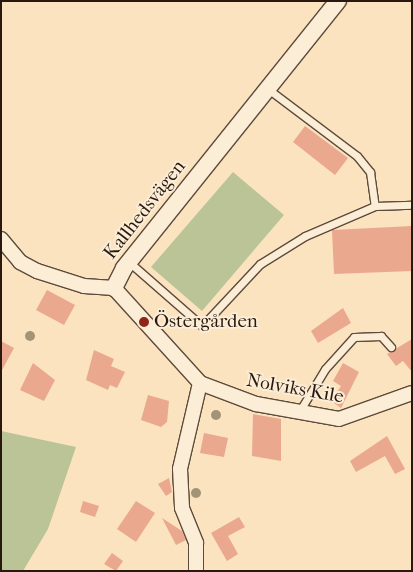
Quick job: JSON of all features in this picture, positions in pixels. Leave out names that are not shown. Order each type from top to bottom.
[{"type":"street","name":"Kallhedsvägen","points":[[200,382],[114,288],[129,262],[338,1]]},
{"type":"street","points":[[1,239],[20,262],[37,271],[84,286],[114,288]]},
{"type":"street","points":[[199,570],[196,543],[182,508],[180,469],[200,382]]},
{"type":"street","name":"Nolviks Kile","points":[[200,382],[256,404],[299,413],[351,418],[412,393]]},
{"type":"lane","points":[[267,89],[357,156],[370,172],[375,206]]},
{"type":"lane","points":[[129,262],[202,326],[260,264],[305,236],[375,206],[412,205]]},
{"type":"lane","points":[[299,413],[325,369],[354,337],[381,336],[391,348]]},
{"type":"green space","points":[[233,172],[284,215],[202,311],[151,267]]},
{"type":"green space","points":[[1,431],[76,447],[48,529],[23,571],[1,571]]},
{"type":"building","points":[[305,126],[348,158],[335,175],[293,142]]},
{"type":"building","points":[[412,226],[412,271],[334,274],[332,230]]},
{"type":"building","points":[[47,290],[75,305],[64,325],[36,310]]},
{"type":"building","points":[[343,308],[351,323],[318,343],[311,331]]},
{"type":"building","points":[[412,339],[412,372],[403,361],[396,366],[387,354]]},
{"type":"building","points":[[1,341],[14,348],[1,372]]},
{"type":"building","points":[[94,350],[114,359],[111,366],[125,372],[117,388],[110,385],[108,390],[86,380]]},
{"type":"building","points":[[33,363],[55,380],[44,401],[20,390]]},
{"type":"building","points":[[343,363],[359,372],[341,408],[331,401],[341,386],[333,381]]},
{"type":"building","points":[[148,395],[169,401],[167,422],[161,427],[141,420]]},
{"type":"building","points":[[253,414],[281,419],[281,461],[252,456]]},
{"type":"building","points":[[204,433],[228,438],[224,457],[200,453]]},
{"type":"building","points":[[387,436],[405,469],[395,474],[385,456],[356,472],[350,461]]},
{"type":"building","points":[[169,478],[172,492],[166,496],[158,484]]},
{"type":"building","points":[[83,501],[99,506],[95,517],[80,512]]},
{"type":"building","points":[[136,501],[155,513],[136,542],[117,529]]},
{"type":"building","points":[[239,517],[245,527],[228,536],[238,554],[227,561],[211,533]]},
{"type":"building","points":[[162,518],[182,531],[186,540],[176,545]]},
{"type":"building","points":[[112,553],[123,561],[116,571],[104,564]]},
{"type":"place","name":"Östergården","points":[[144,322]]}]
